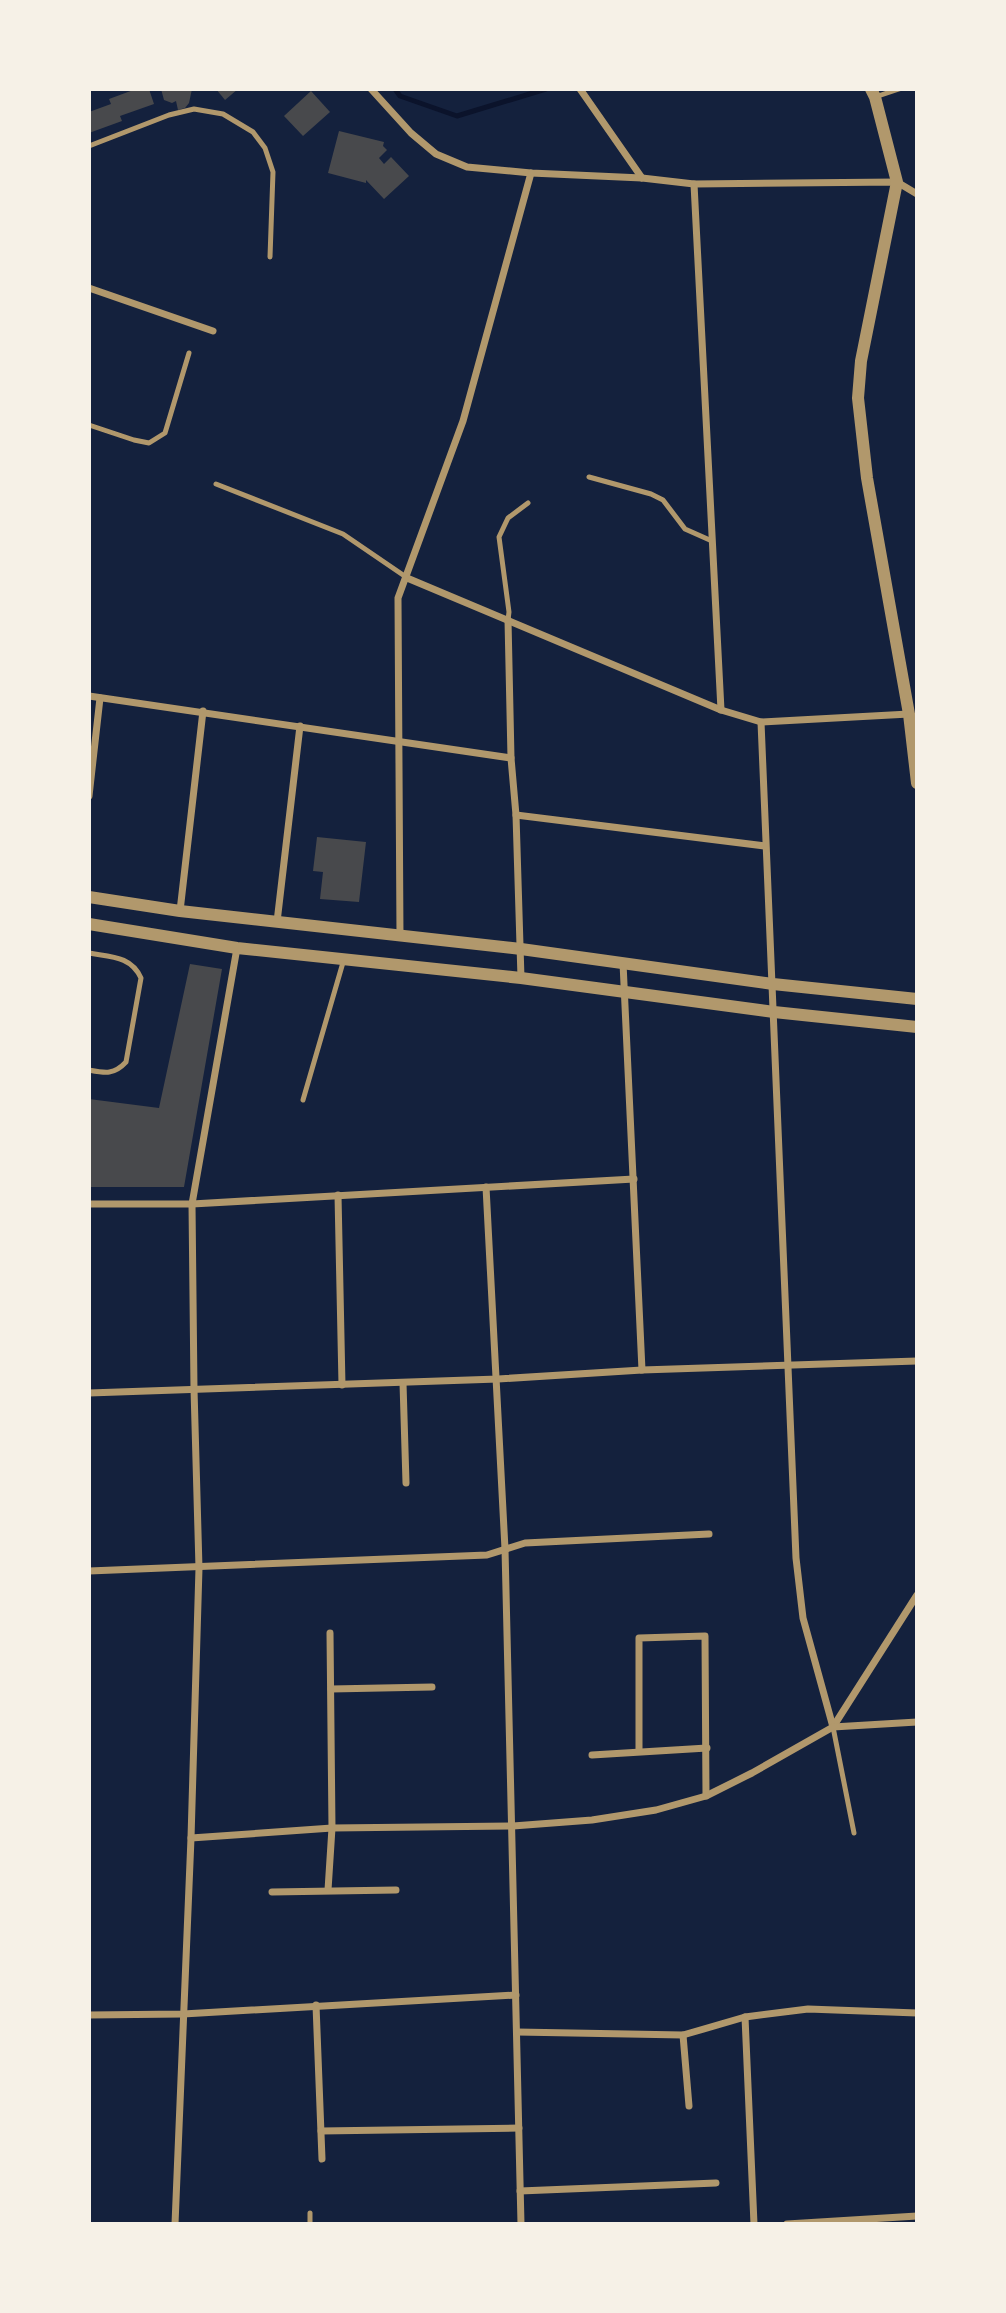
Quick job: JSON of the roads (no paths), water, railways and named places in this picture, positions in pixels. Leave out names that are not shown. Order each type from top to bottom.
[{"type":"street","points":[[371,89],[411,133],[436,154],[467,167],[694,184],[897,182],[917,194]]},
{"type":"street","points":[[580,89],[642,178]]},
{"type":"street","points":[[873,93],[897,182],[861,360],[858,398],[867,478],[909,714],[917,783]]},
{"type":"street","points":[[400,937],[401,743],[398,598],[463,421],[531,173]]},
{"type":"street","points":[[694,184],[721,710]]},
{"type":"street","points":[[89,288],[213,331]]},
{"type":"street","points":[[407,578],[721,710],[761,722],[909,714]]},
{"type":"street","points":[[508,620],[521,978]]},
{"type":"street","points":[[89,696],[511,758]]},
{"type":"street","points":[[89,796],[100,698]]},
{"type":"street","points":[[180,911],[203,711]]},
{"type":"street","points":[[761,722],[796,1558],[802,1606],[833,1727]]},
{"type":"street","points":[[276,922],[300,726]]},
{"type":"street","points":[[516,815],[765,846]]},
{"type":"street","points":[[89,897],[180,911],[623,962],[773,985],[917,999]]},
{"type":"street","points":[[89,924],[237,948],[521,978],[774,1012],[917,1027]]},
{"type":"street","points":[[175,2224],[199,1568],[192,1204],[237,948]]},
{"type":"street","points":[[623,962],[642,1370]]},
{"type":"street","points":[[89,1204],[192,1204],[634,1179]]},
{"type":"street","points":[[486,1187],[505,1549],[521,2224]]},
{"type":"street","points":[[338,1195],[342,1385]]},
{"type":"street","points":[[89,1393],[403,1383],[642,1370],[917,1362]]},
{"type":"street","points":[[403,1383],[406,1483]]},
{"type":"street","points":[[89,1571],[487,1555],[525,1543],[709,1534]]},
{"type":"street","points":[[833,1727],[917,1594]]},
{"type":"street","points":[[328,1890],[332,1828],[330,1633]]},
{"type":"street","points":[[639,1751],[639,1638],[705,1636],[706,1796]]},
{"type":"street","points":[[331,1689],[432,1687]]},
{"type":"street","points":[[191,1838],[332,1828],[513,1826],[592,1820],[656,1810],[706,1796],[833,1727],[917,1722]]},
{"type":"street","points":[[592,1755],[707,1748]]},
{"type":"street","points":[[272,1892],[396,1890]]},
{"type":"street","points":[[89,2015],[183,2014],[516,1996]]},
{"type":"street","points":[[316,2006],[322,2159]]},
{"type":"street","points":[[517,2032],[683,2035],[745,2017],[808,2009],[917,2013]]},
{"type":"street","points":[[745,2017],[754,2224]]},
{"type":"street","points":[[683,2035],[689,2106]]},
{"type":"street","points":[[321,2131],[519,2127]]},
{"type":"street","points":[[520,2192],[716,2183]]},
{"type":"street","points":[[787,2224],[917,2216]]},
{"type":"lane","points":[[873,93],[899,89]]},
{"type":"lane","points":[[89,146],[169,115],[194,109],[223,114],[253,132],[265,148],[273,172],[270,257]]},
{"type":"lane","points":[[89,425],[149,443],[165,433],[189,353]]},
{"type":"lane","points":[[589,477],[651,494],[663,500],[685,529],[712,541]]},
{"type":"lane","points":[[216,484],[343,534],[407,578]]},
{"type":"lane","points":[[508,620],[499,537],[508,518],[528,503]]},
{"type":"lane","points":[[89,953],[126,960],[136,967],[141,978],[125,1062],[116,1072],[89,1070]]},
{"type":"lane","points":[[303,1100],[344,959]]},
{"type":"lane","points":[[833,1727],[854,1833]]},
{"type":"lane","points":[[310,2213],[310,2224]]},
{"type":"waterway","points":[[395,89],[400,96],[457,116],[546,89]]}]
